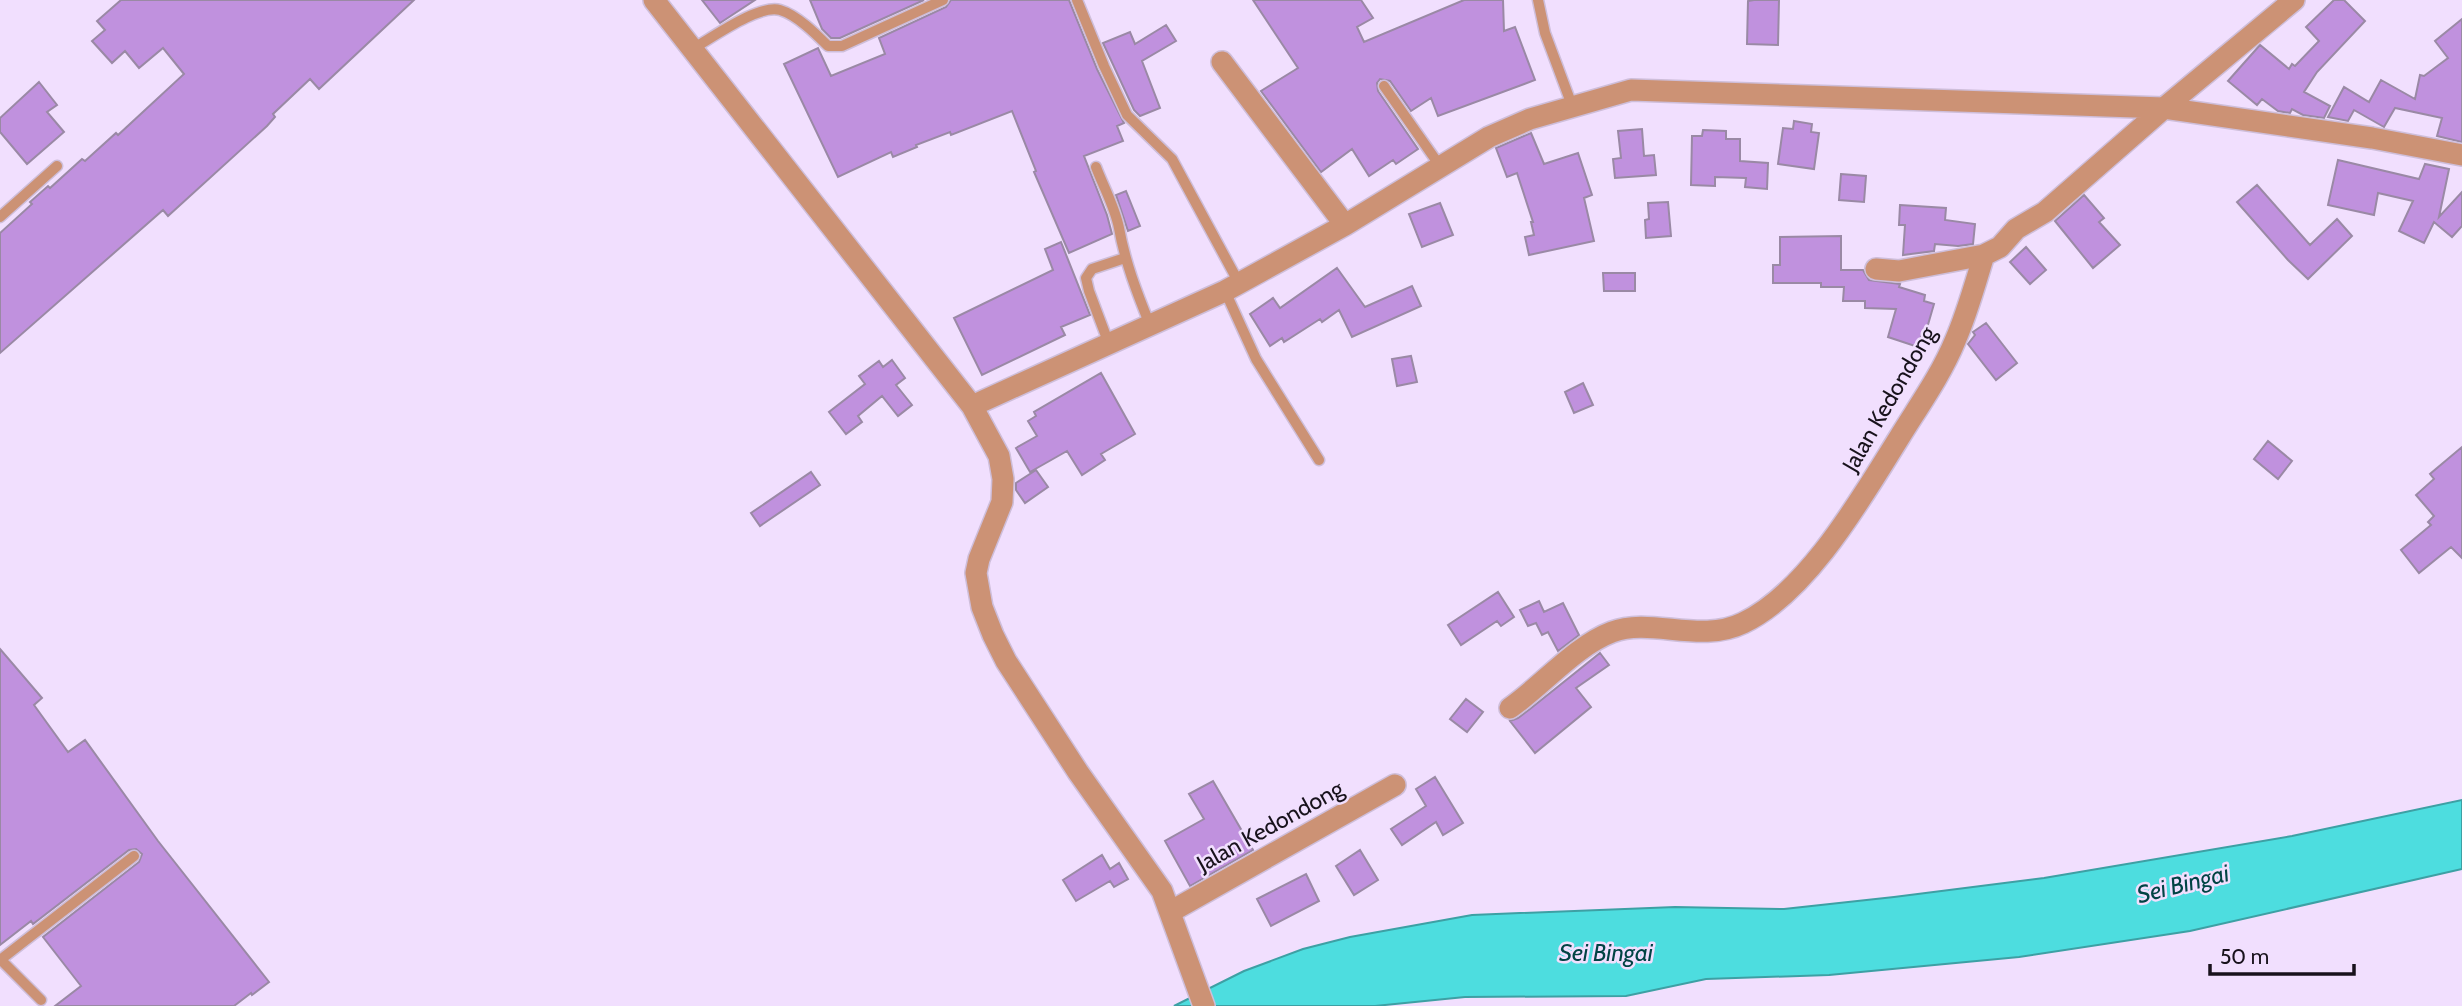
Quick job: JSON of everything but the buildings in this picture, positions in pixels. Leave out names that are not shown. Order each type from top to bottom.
[{"type":"street","points":[[654,0],[972,405],[999,456],[1003,479],[1002,502],[976,573],[982,607],[1006,661],[1078,772],[1162,891],[1205,1006]]},
{"type":"street","points":[[1876,268],[1899,271],[1984,255],[2000,247],[2016,229],[2045,212],[2294,0]]},
{"type":"street","points":[[1222,62],[1345,225]]},
{"type":"street","points":[[972,405],[1232,287],[1345,225],[1489,137],[1530,119],[1631,90],[2164,108],[2372,138],[2462,155]]},
{"type":"street","name":"Jalan Kedondong","points":[[1510,708],[1588,644],[1613,631],[1642,628],[1680,632],[1720,631],[1743,623],[1786,592],[1848,519],[1927,390],[1955,341],[1984,255]]},
{"type":"street","name":"Jalan Kedondong","points":[[1170,912],[1395,785]]},
{"type":"lane","points":[[692,49],[755,13],[778,9],[789,14],[828,46],[842,46],[943,0]]},
{"type":"lane","points":[[1077,0],[1127,115],[1172,159],[1232,287],[1256,359],[1319,460]]},
{"type":"lane","points":[[1538,0],[1545,33],[1573,108]]},
{"type":"lane","points":[[1384,86],[1440,166]]},
{"type":"lane","points":[[0,217],[57,166]]},
{"type":"lane","points":[[1096,167],[1150,325]]},
{"type":"lane","points":[[1109,344],[1088,291],[1086,278],[1092,269],[1125,258]]},
{"type":"lane","points":[[41,1000],[0,960],[134,856]]},
{"type":"water","name":"Sei Bingai","points":[[2462,800],[2462,869],[2190,931],[2019,957],[1829,975],[1706,979],[1626,996],[1465,997],[1375,1006],[1174,1006],[1244,971],[1303,949],[1350,937],[1472,915],[1675,907],[1784,909],[1894,897],[2044,878],[2292,836]]}]
